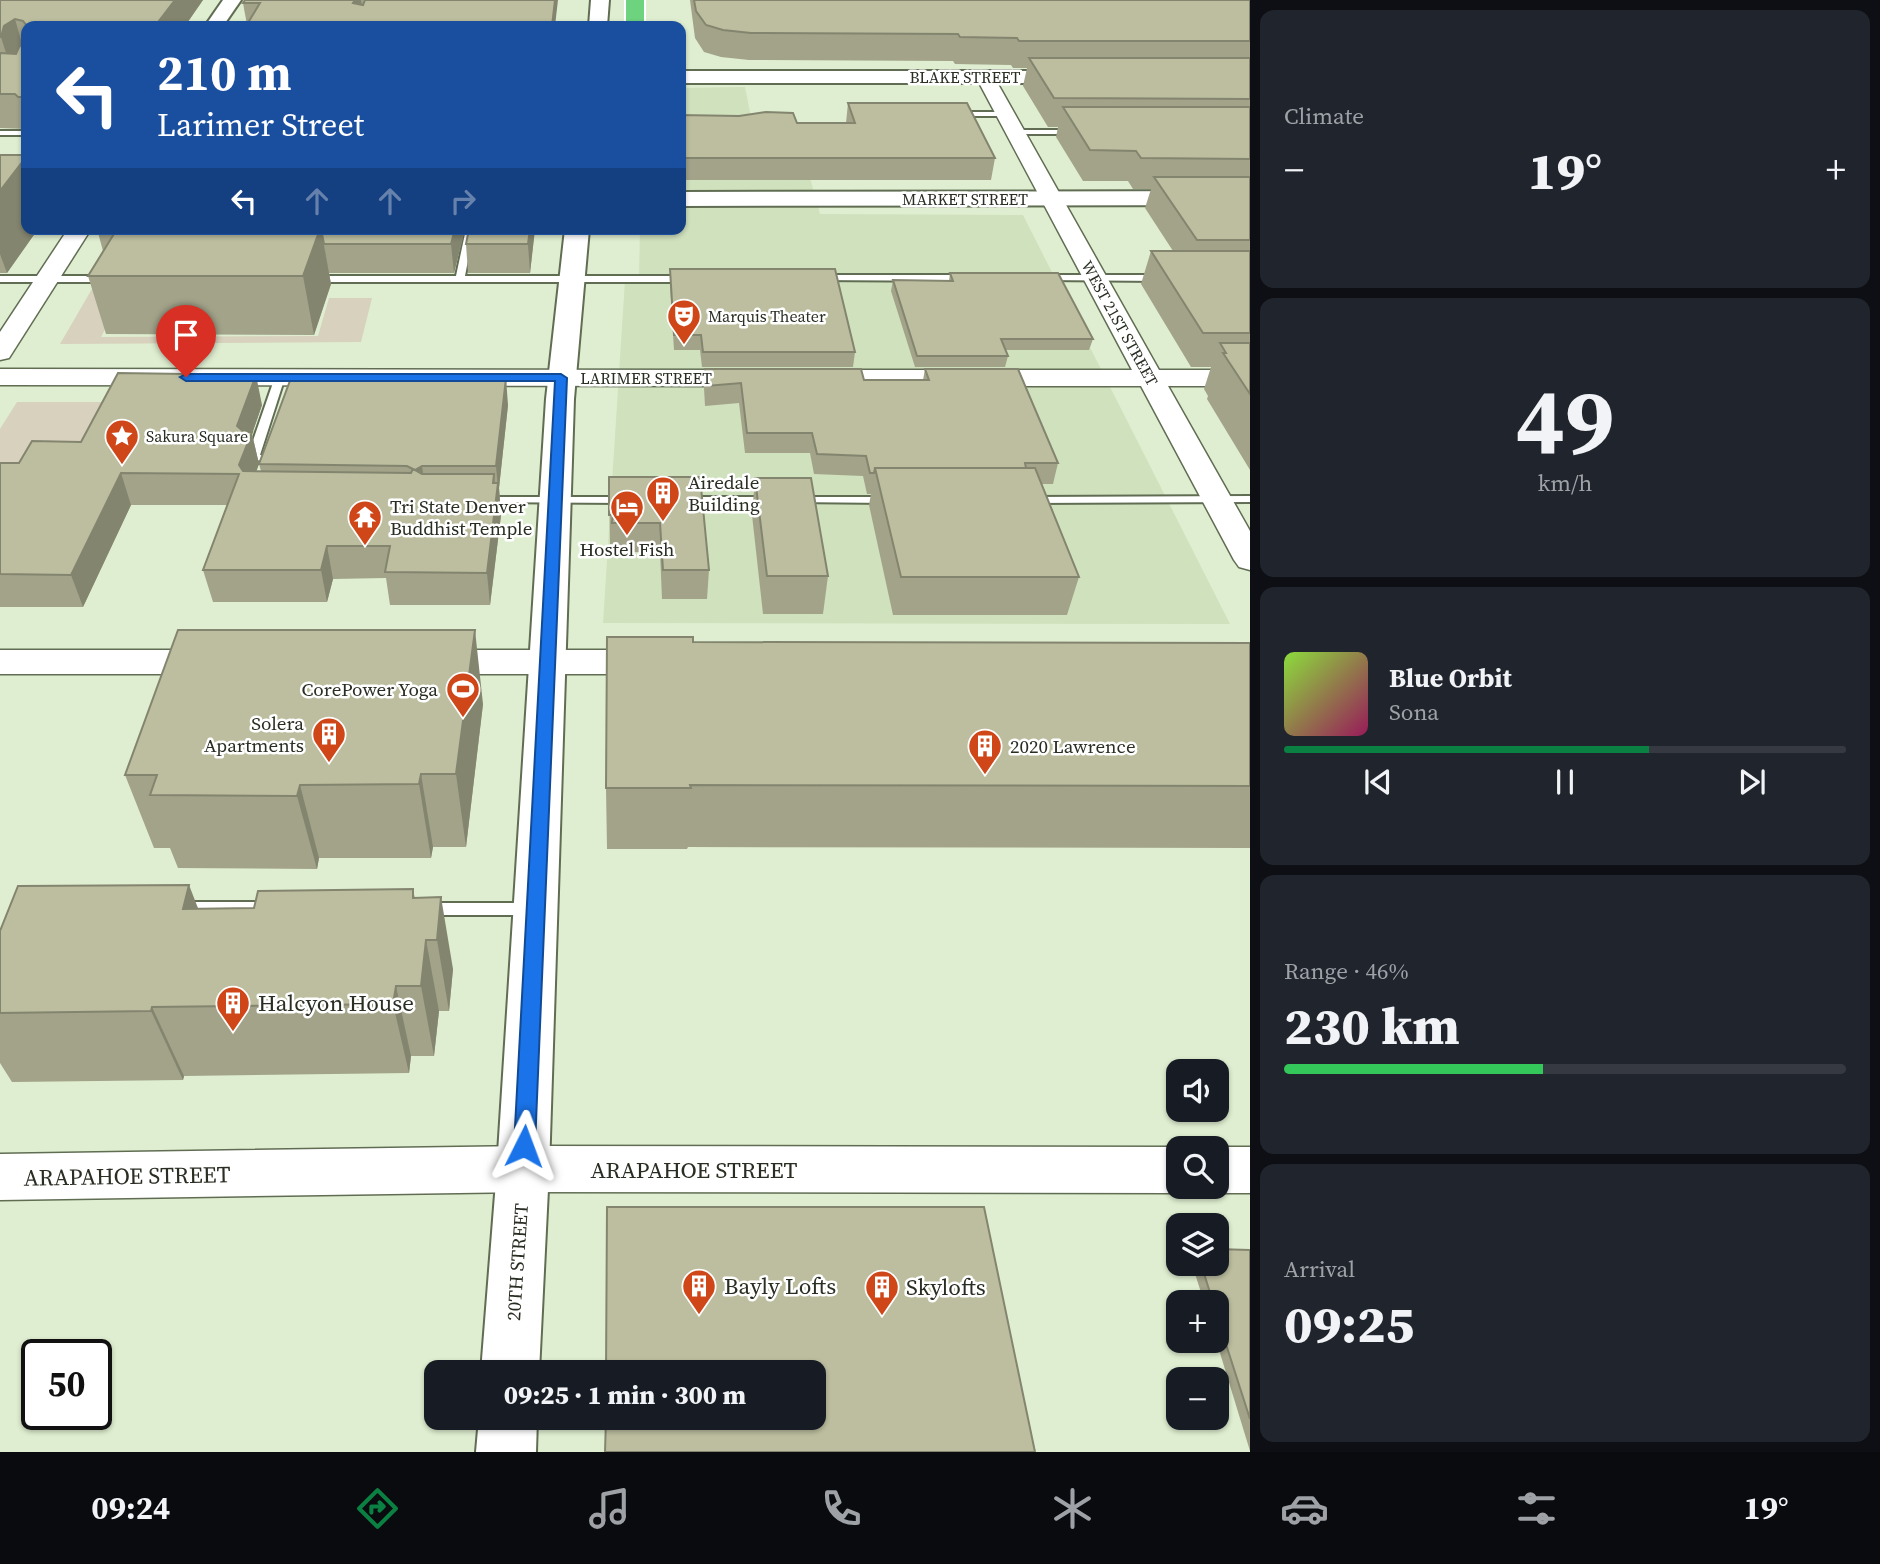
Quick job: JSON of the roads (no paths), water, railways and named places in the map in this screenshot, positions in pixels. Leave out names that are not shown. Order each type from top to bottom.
[{"type":"highway","points":[[635,0],[635,21]]},
{"type":"main road","points":[[217,21],[232,0]]},
{"type":"main road","points":[[598,21],[600,0]]},
{"type":"main road","name":"BLAKE STREET","points":[[686,77],[988,82],[1099,77]]},
{"type":"main road","name":"MARKET STREET","points":[[686,199],[1250,198]]},
{"type":"main road","name":"20TH STREET","points":[[511,1360],[523,1170],[561,378],[576,235]]},
{"type":"main road","points":[[506,1452],[507,1430]]},
{"type":"street","name":"WEST 21ST STREET","points":[[988,82],[1250,560]]},
{"type":"street","points":[[0,352],[76,235]]},
{"type":"street","name":"LARIMER STREET","points":[[0,377],[292,381],[561,378],[1250,378]]},
{"type":"street","points":[[0,662],[248,662]]},
{"type":"street","points":[[400,662],[686,662]]},
{"type":"street","name":"ARAPAHOE STREET","points":[[0,1177],[523,1170],[1166,1170]]},
{"type":"street","points":[[1229,1170],[1250,1170]]},
{"type":"lane","points":[[940,114],[1089,132]]},
{"type":"lane","points":[[0,133],[21,133]]},
{"type":"lane","points":[[460,279],[469,235]]},
{"type":"lane","points":[[309,279],[696,278]]},
{"type":"lane","points":[[807,278],[980,278]]},
{"type":"lane","points":[[1037,278],[1175,278]]},
{"type":"lane","points":[[0,279],[114,279]]},
{"type":"lane","points":[[275,445],[269,463],[253,458],[292,381]]},
{"type":"lane","points":[[1022,500],[1250,499]]},
{"type":"lane","points":[[464,500],[645,500]]},
{"type":"lane","points":[[669,500],[902,500]]},
{"type":"lane","points":[[168,908],[292,908]]},
{"type":"lane","points":[[403,909],[536,909]]},
{"type":"place","name":"Marquis Theater","points":[[684,346]]},
{"type":"place","name":"Sakura Square","points":[[122,466]]},
{"type":"place","name":"Airedale Building","points":[[663,523]]},
{"type":"place","name":"Hostel Fish","points":[[627,537]]},
{"type":"place","name":"Tri State Denver Buddhist Temple","points":[[365,547]]},
{"type":"place","name":"CorePower Yoga","points":[[463,719]]},
{"type":"place","name":"Solera Apartments","points":[[329,764]]},
{"type":"place","name":"2020 Lawrence","points":[[985,776]]},
{"type":"place","name":"Halcyon House","points":[[233,1033]]},
{"type":"place","name":"Bayly Lofts","points":[[699,1316]]},
{"type":"place","name":"Skylofts","points":[[882,1317]]}]
